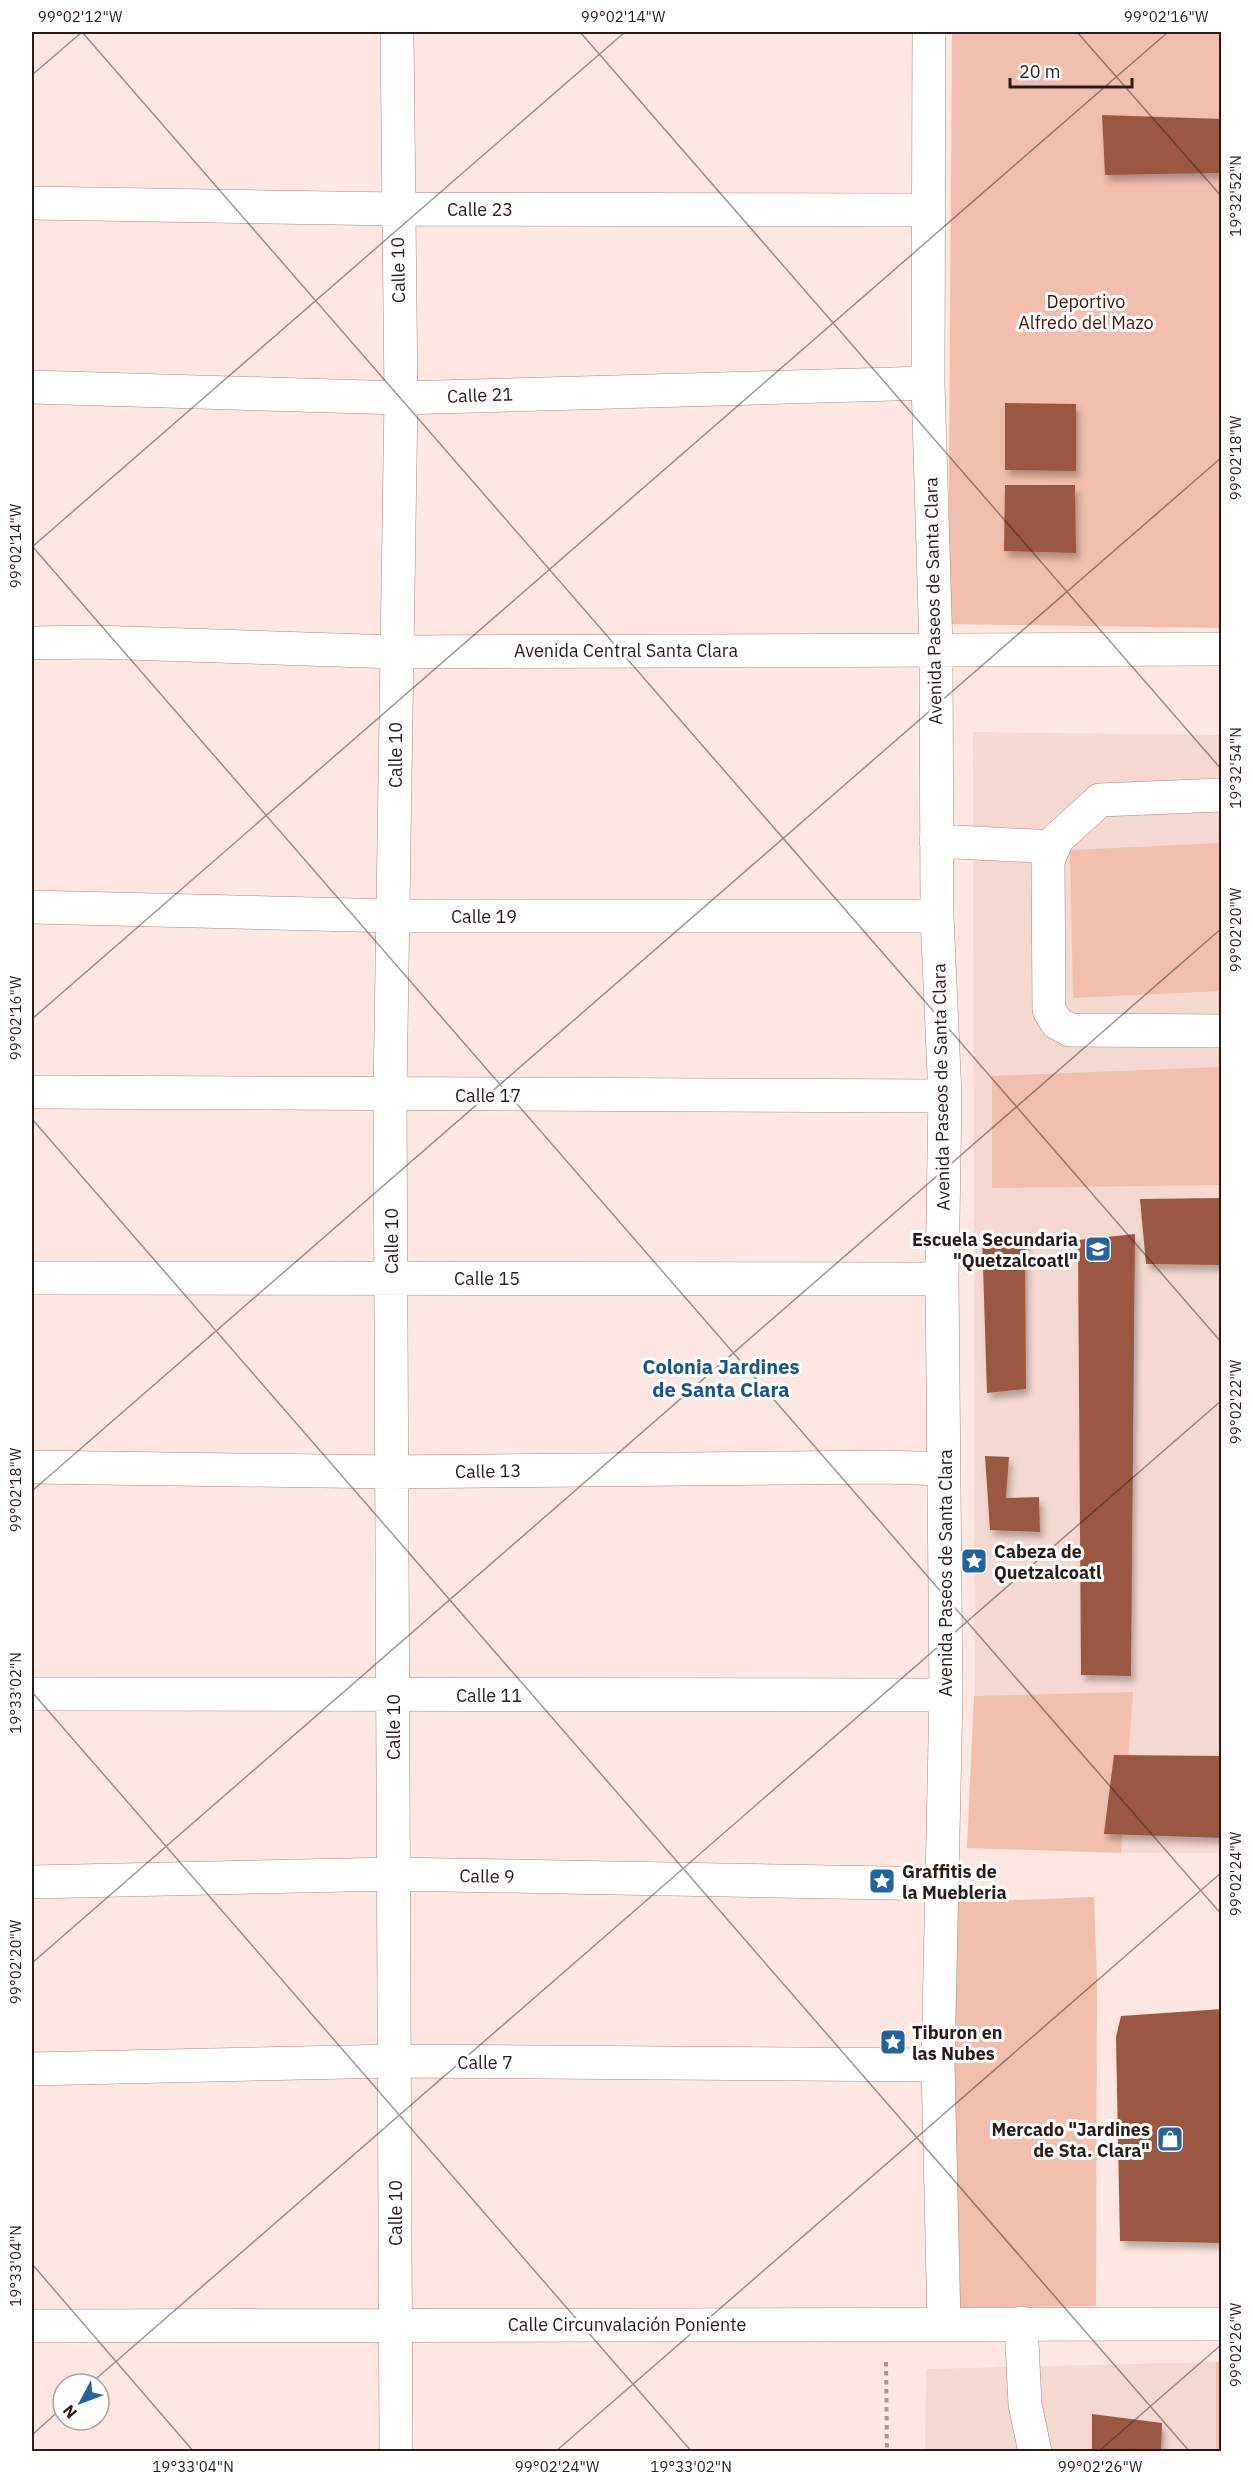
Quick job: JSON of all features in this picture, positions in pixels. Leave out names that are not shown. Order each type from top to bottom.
[{"type":"street","name":"Calle 10","points":[[396,2451],[390,1095],[401,398],[397,209],[397,32]]},
{"type":"street","name":"Avenida Paseos de Santa Clara","points":[[929,32],[928,383],[936,648],[937,916],[945,1096],[942,1279],[946,1695],[938,2065],[944,2323]]},
{"type":"street","name":"Calle 23","points":[[32,203],[397,209],[928,210]]},
{"type":"street","name":"Calle 21","points":[[32,387],[401,398],[928,383]]},
{"type":"street","name":"Avenida Central Santa Clara","points":[[32,643],[96,642],[396,652],[936,648],[1221,649]]},
{"type":"street","points":[[1221,795],[1100,800],[1057,838],[1048,861],[1049,1010],[1057,1023],[1070,1030],[1221,1031]]},
{"type":"street","points":[[936,841],[1053,847]]},
{"type":"street","name":"Calle 19","points":[[32,907],[394,916],[937,916]]},
{"type":"street","name":"Calle 17","points":[[32,1092],[945,1096]]},
{"type":"street","name":"Calle 15","points":[[32,1278],[942,1279]]},
{"type":"street","name":"Calle 13","points":[[32,1467],[390,1472],[884,1467],[944,1469]]},
{"type":"street","name":"Calle 11","points":[[32,1694],[946,1695]]},
{"type":"street","name":"Calle 9","points":[[32,1882],[393,1874],[943,1884]]},
{"type":"street","name":"Calle 7","points":[[32,2069],[394,2061],[938,2065]]},
{"type":"street","points":[[1021,2323],[1025,2404],[1035,2451]]},
{"type":"street","name":"Calle Circunvalación Poniente","points":[[32,2326],[1221,2324]]},
{"type":"path","points":[[886,2323],[887,2451]]},
{"type":"shaded area","name":"Escuela Secundaria \"Quetzalcoatl\"","points":[[973,732],[1221,735],[1221,1853],[1121,1853],[975,1839]]},
{"type":"shaded area","points":[[1221,2362],[1221,2451],[925,2452],[926,2369]]},
{"type":"green space","name":"Deportivo Alfredo del Mazo","points":[[952,32],[1221,32],[1221,628],[948,624]]},
{"type":"green space","points":[[1221,843],[1221,991],[1073,998],[1070,850]]},
{"type":"green space","points":[[1221,1067],[1221,1185],[992,1188],[992,1076]]},
{"type":"green space","points":[[1133,1692],[1121,1853],[967,1848],[974,1696]]},
{"type":"green space","points":[[1094,1897],[1097,1979],[1096,2306],[932,2308],[934,1903]]},
{"type":"green space","points":[[1216,2362],[1221,2362],[1221,2451],[1216,2451]]},
{"type":"building","points":[[1102,115],[1222,119],[1222,173],[1105,175]]},
{"type":"building","points":[[1005,403],[1076,404],[1076,471],[1005,470]]},
{"type":"building","points":[[1005,485],[1075,485],[1076,553],[1004,551]]},
{"type":"building","points":[[1222,1198],[1222,1265],[1146,1264],[1140,1199]]},
{"type":"building","points":[[982,1234],[1025,1237],[1026,1389],[987,1393]]},
{"type":"building","points":[[1135,1234],[1131,1676],[1081,1675],[1078,1240]]},
{"type":"building","points":[[985,1456],[1009,1457],[1006,1498],[1039,1497],[1040,1532],[990,1530]]},
{"type":"building","points":[[1114,1755],[1222,1756],[1222,1838],[1104,1834]]},
{"type":"building","name":"Mercado \"Jardines de Sta. Clara\"","points":[[1222,2009],[1222,2243],[1120,2241],[1116,2037],[1121,2016]]},
{"type":"building","points":[[1092,2414],[1162,2423],[1161,2452],[1092,2452]]},
{"type":"place","name":"Escuela Secundaria \"Quetzalcoatl\"","points":[[1098,1249]]},
{"type":"place","name":"Cabeza de Quetzalcoatl","points":[[974,1561]]},
{"type":"place","name":"Graffitis de la Muebleria","points":[[882,1881]]},
{"type":"place","name":"Tiburon en las Nubes","points":[[893,2042]]},
{"type":"place","name":"Mercado \"Jardines de Sta. Clara\"","points":[[1170,2139]]},
{"type":"district","name":"Colonia Jardines de Santa Clara","points":[[721,1378]]}]
